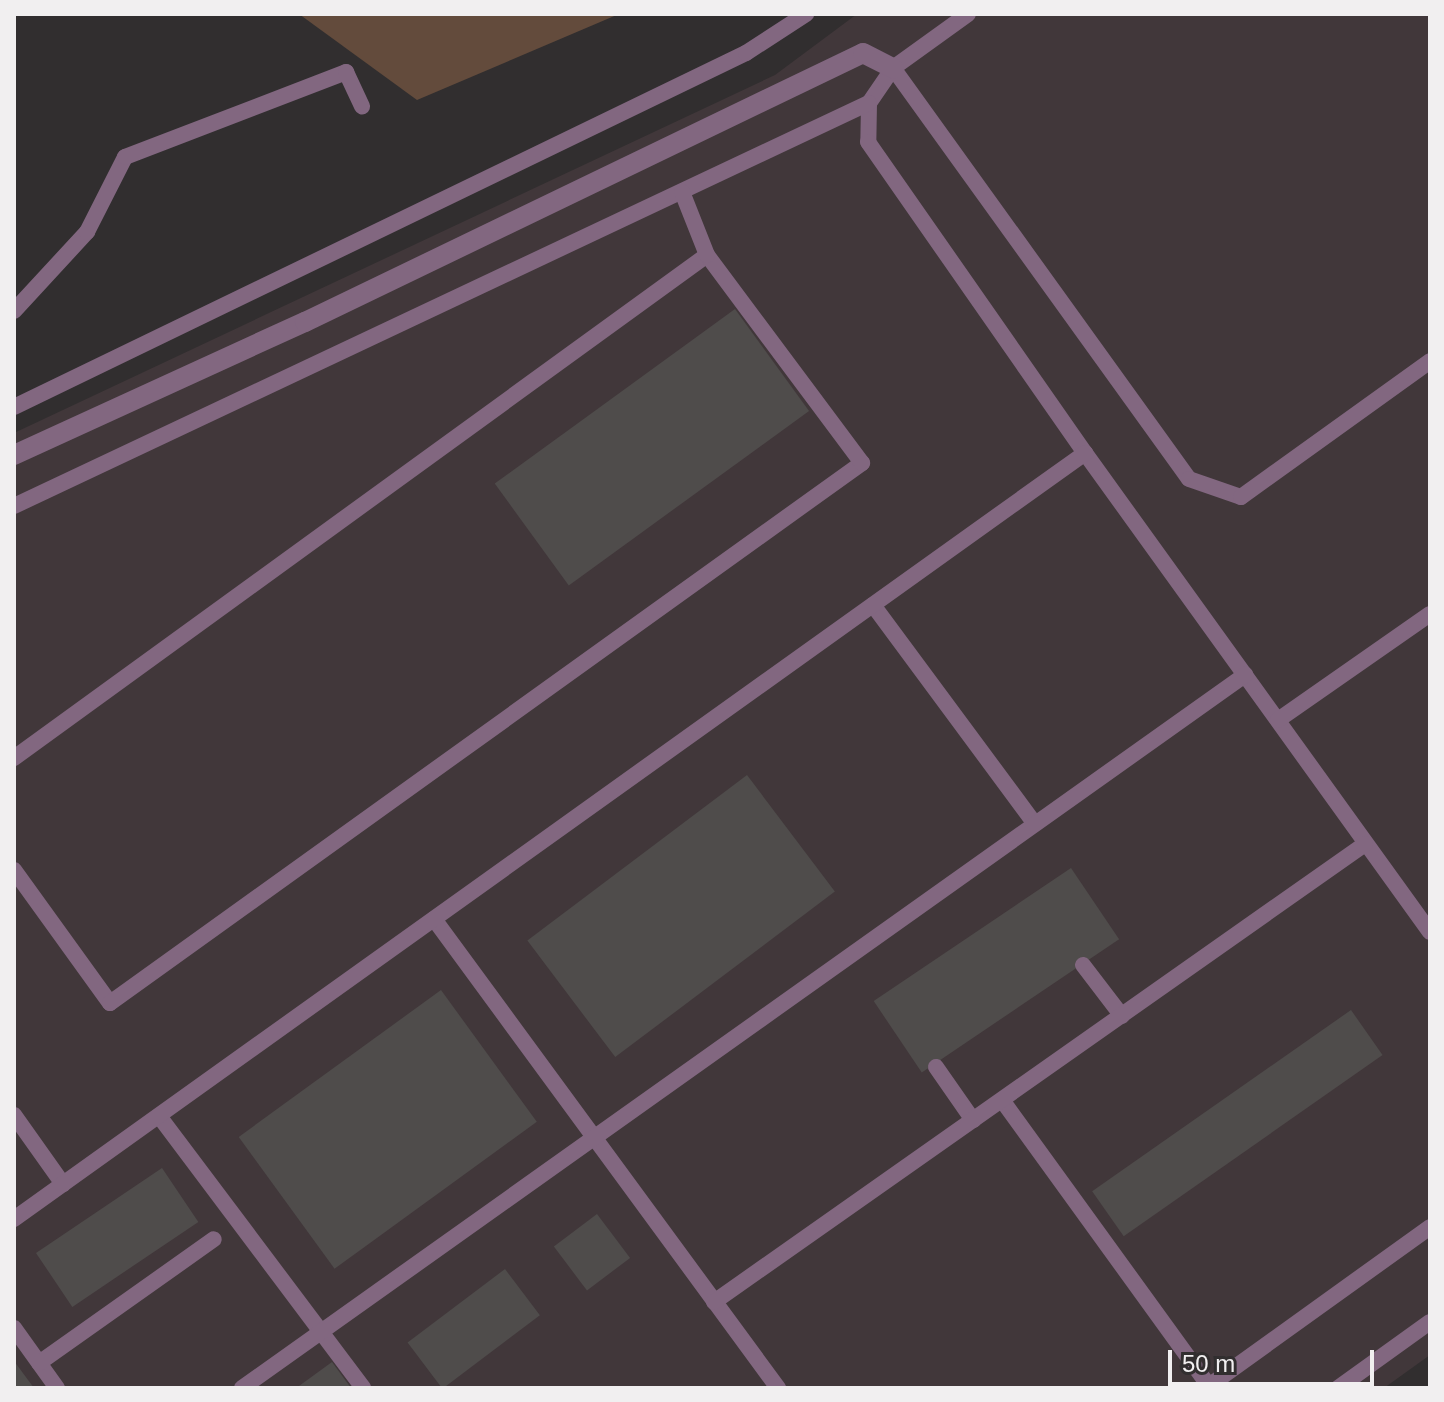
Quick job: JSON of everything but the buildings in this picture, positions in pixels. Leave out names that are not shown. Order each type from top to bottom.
[{"type":"street","points":[[14,455],[305,322],[863,53],[893,68]]},
{"type":"lane","points":[[14,407],[746,53],[806,14]]},
{"type":"lane","points":[[14,506],[869,103],[893,68],[968,14]]},
{"type":"lane","points":[[893,68],[1189,479],[1241,497],[1430,361]]},
{"type":"lane","points":[[14,311],[87,232],[125,157],[346,72],[362,107]]},
{"type":"lane","points":[[869,103],[868,142],[1085,453],[1430,932]]},
{"type":"lane","points":[[14,870],[110,1003],[862,463],[707,255],[682,192]]},
{"type":"lane","points":[[14,758],[707,255]]},
{"type":"lane","points":[[14,1219],[1085,453]]},
{"type":"lane","points":[[873,605],[1035,824]]},
{"type":"lane","points":[[1278,720],[1430,614]]},
{"type":"lane","points":[[242,1388],[1245,675]]},
{"type":"lane","points":[[714,1302],[1365,844]]},
{"type":"lane","points":[[434,919],[778,1388]]},
{"type":"lane","points":[[1083,965],[1122,1016]]},
{"type":"lane","points":[[936,1067],[973,1120]]},
{"type":"lane","points":[[1002,1100],[1208,1387],[1430,1227]]},
{"type":"lane","points":[[14,1115],[63,1184]]},
{"type":"lane","points":[[159,1116],[363,1388]]},
{"type":"lane","points":[[39,1363],[214,1239]]},
{"type":"lane","points":[[1338,1388],[1430,1322]]},
{"type":"lane","points":[[14,1328],[57,1388]]},
{"type":"shaded area","points":[[299,14],[619,14],[417,100]]},
{"type":"shaded area","points":[[857,14],[1430,14],[1430,1355],[1384,1388],[14,1388],[14,433],[775,75]]}]
